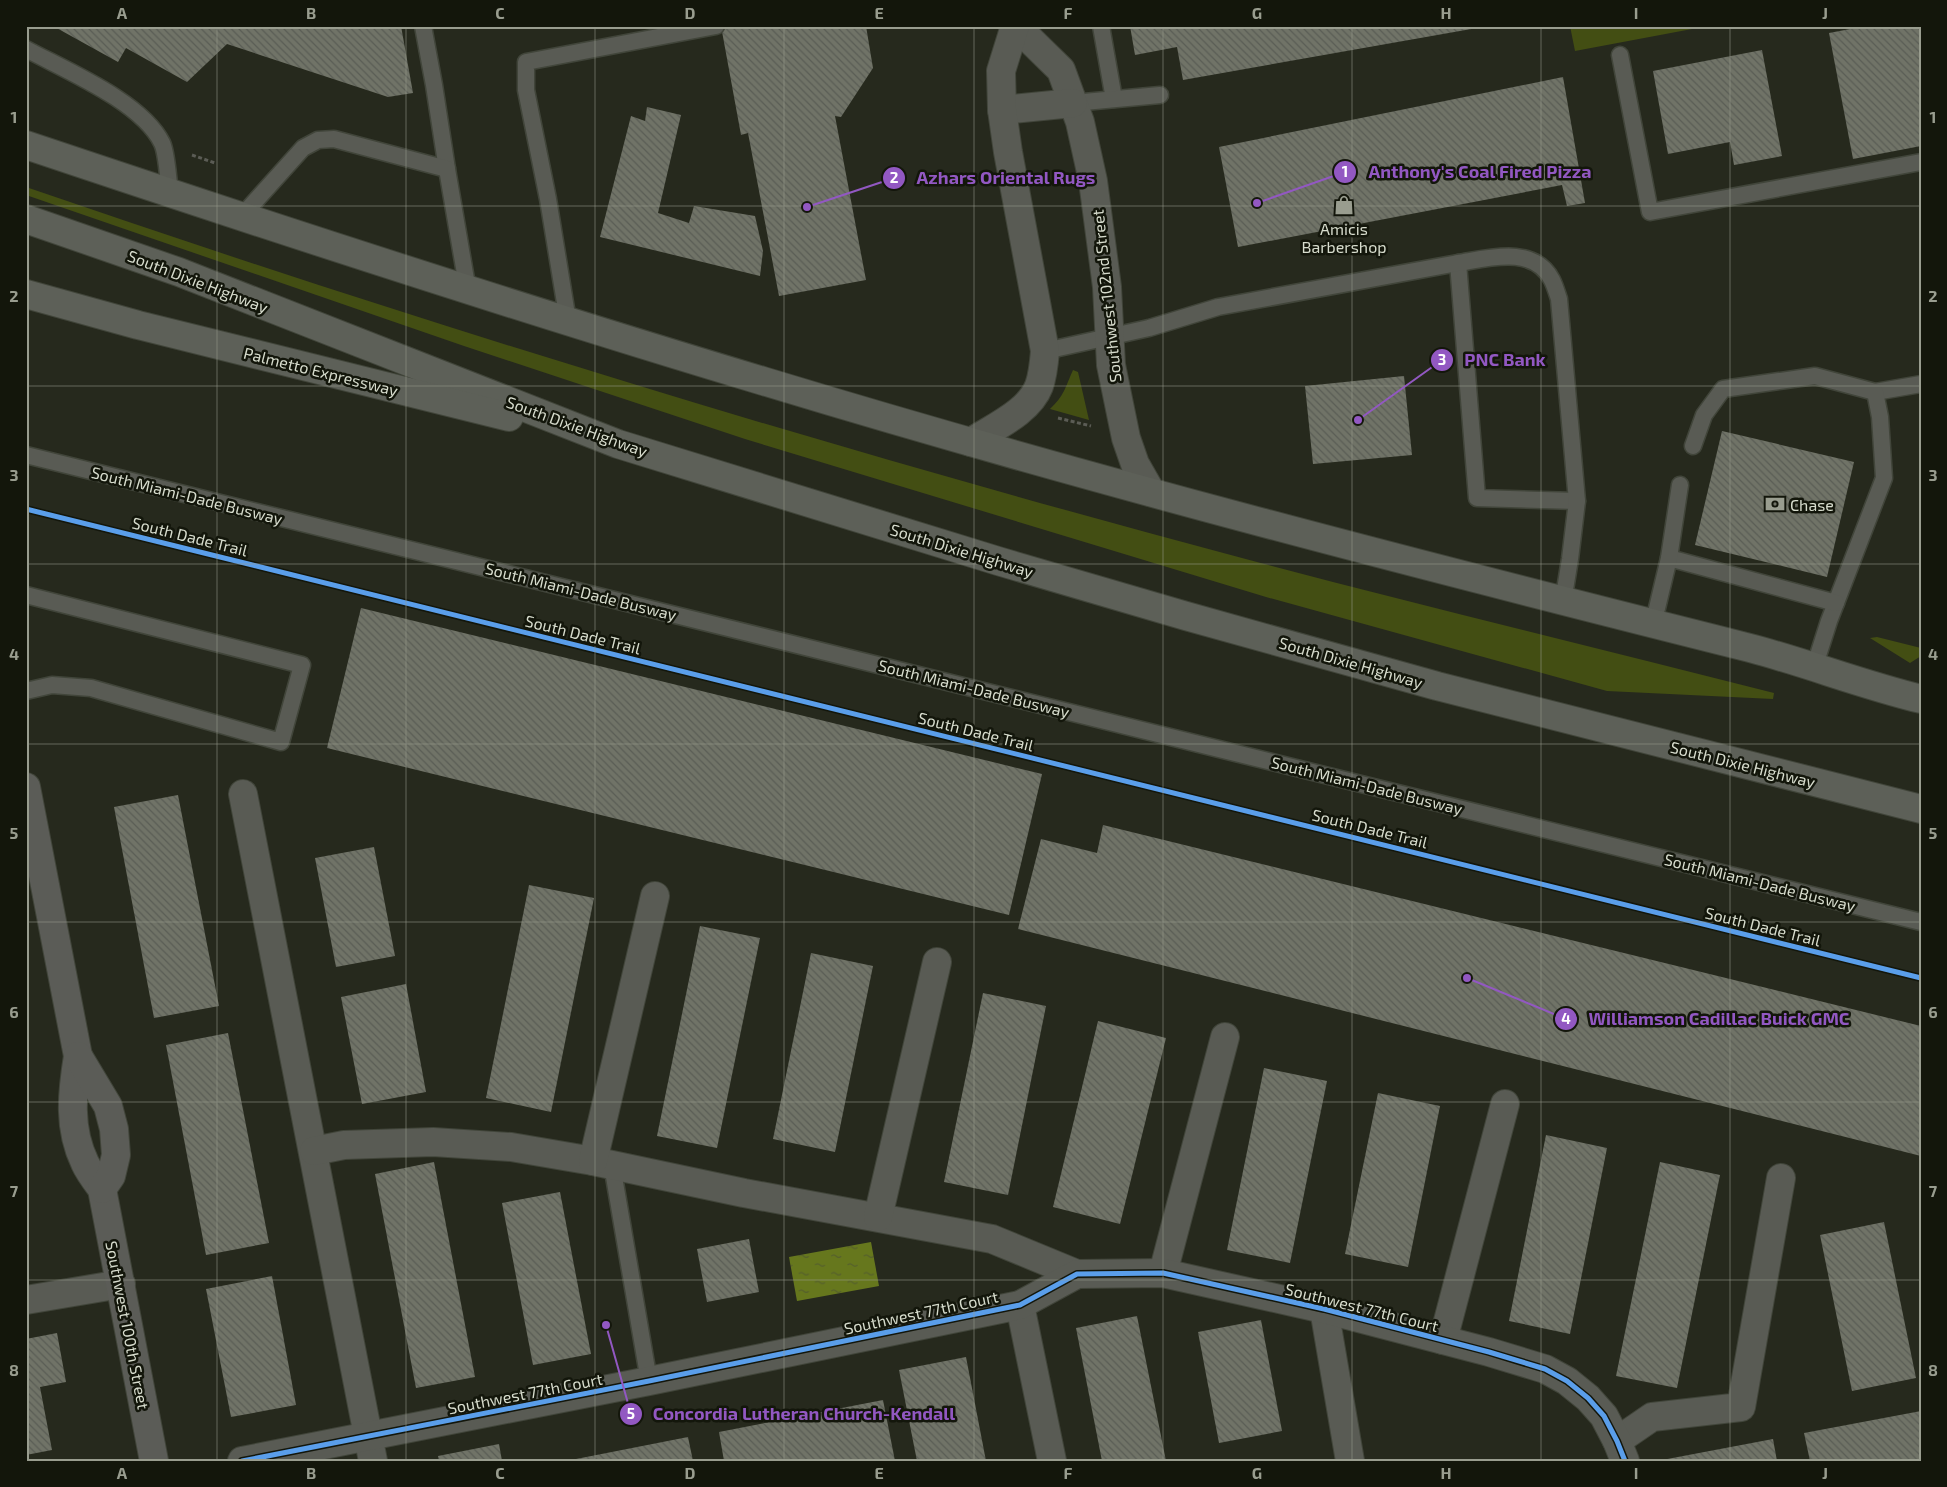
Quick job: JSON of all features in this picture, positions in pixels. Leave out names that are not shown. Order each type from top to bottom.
[{"type":"highway","points":[[26,145],[468,291],[766,382],[1151,492],[1563,602],[1756,650],[1921,699]]},
{"type":"highway","name":"South Dixie Highway","points":[[26,219],[188,276],[618,444],[961,550],[1446,689],[1921,809]]},
{"type":"highway","name":"Palmetto Expressway","points":[[26,294],[138,326],[618,444]]},
{"type":"street","name":"Southwest 102nd Street","points":[[972,442],[1021,409],[1032,397],[1039,388],[1045,351],[1002,110],[1001,71],[1015,26],[1062,70],[1086,142],[1107,287],[1111,365],[1126,438],[1135,464],[1151,492]]},
{"type":"street","points":[[1002,110],[1073,103]]},
{"type":"street","name":"Southwest 100th Street","points":[[26,787],[34,867],[78,1056],[108,1106],[114,1129],[116,1155],[111,1176],[102,1189]]},
{"type":"street","points":[[243,794],[371,1449]]},
{"type":"street","points":[[603,1163],[655,896]]},
{"type":"street","points":[[878,1217],[937,962]]},
{"type":"street","points":[[1163,1273],[1225,1036]]},
{"type":"street","name":"Southwest 100th Street","points":[[78,1056],[73,1089],[74,1128],[85,1165],[102,1189],[154,1461]]},
{"type":"street","points":[[1443,1340],[1505,1104]]},
{"type":"street","points":[[314,1151],[344,1145],[432,1142],[512,1147],[603,1163],[744,1193],[992,1239],[1077,1274]]},
{"type":"street","points":[[1621,1451],[1652,1417],[1741,1407],[1781,1178]]},
{"type":"street","name":"Southwest 77th Court","points":[[242,1461],[371,1449],[649,1381],[1020,1305],[1077,1274],[1163,1273],[1324,1309],[1516,1359],[1545,1369],[1567,1381],[1588,1398],[1604,1416],[1621,1451]]},
{"type":"street","points":[[26,1300],[120,1284]]},
{"type":"street","points":[[1020,1305],[1052,1461]]},
{"type":"street","points":[[1324,1309],[1350,1461]]},
{"type":"lane","points":[[423,26],[468,291]]},
{"type":"lane","points":[[568,322],[548,199],[526,90],[526,62],[716,26]]},
{"type":"lane","points":[[1101,26],[1114,99]]},
{"type":"lane","points":[[26,49],[124,102],[148,122],[163,144],[170,192]]},
{"type":"lane","points":[[1620,55],[1650,212],[1921,162]]},
{"type":"lane","points":[[1073,103],[1160,95]]},
{"type":"lane","points":[[241,217],[303,148],[318,140],[334,139],[447,169]]},
{"type":"lane","points":[[1045,351],[1149,328],[1218,308],[1496,256],[1519,257],[1536,262],[1551,279],[1559,299],[1577,501],[1563,602]]},
{"type":"lane","points":[[1458,263],[1477,498],[1577,501]]},
{"type":"lane","points":[[1693,446],[1704,415],[1723,389],[1815,376],[1875,392],[1921,384]]},
{"type":"lane","points":[[1814,668],[1836,603],[1884,478],[1880,417],[1875,392]]},
{"type":"lane","name":"South Miami-Dade Busway","points":[[26,455],[1921,922]]},
{"type":"lane","points":[[1653,625],[1669,558],[1680,485]]},
{"type":"lane","points":[[1669,558],[1836,603]]},
{"type":"lane","points":[[26,594],[302,665],[281,742],[91,688],[52,685],[26,691]]},
{"type":"lane","points":[[603,1163],[649,1381]]},
{"type":"path","points":[[1054,417],[1090,426]]},
{"type":"shaded area","points":[[1570,26],[1708,26],[1575,51]]},
{"type":"shaded area","points":[[26,187],[328,288],[783,429],[1242,558],[1774,693],[1773,699],[1607,691],[1266,597],[745,439],[464,346],[26,195]]},
{"type":"shaded area","points":[[1073,370],[1078,372],[1089,420],[1050,409],[1061,396]]},
{"type":"shaded area","points":[[1877,637],[1921,648],[1921,656],[1910,663],[1870,638]]},
{"type":"water","points":[[871,1242],[879,1286],[797,1301],[789,1257]]},
{"type":"building","points":[[53,26],[401,26],[413,93],[388,97],[227,44],[187,82],[126,48],[118,62]]},
{"type":"building","points":[[721,26],[866,26],[873,68],[841,117],[835,116],[866,280],[779,296],[748,133],[741,135]]},
{"type":"building","points":[[1130,26],[1477,26],[1477,28],[1183,80],[1177,47],[1135,55]]},
{"type":"building","points":[[1866,26],[1921,26],[1921,146],[1853,159],[1829,33]]},
{"type":"building","points":[[1762,50],[1782,156],[1734,165],[1730,142],[1668,154],[1653,71]]},
{"type":"building","points":[[1563,77],[1585,203],[1567,206],[1562,185],[1238,247],[1219,147]]},
{"type":"building","points":[[647,107],[681,115],[658,213],[689,223],[694,206],[755,216],[763,251],[760,276],[600,237],[631,116],[645,121]]},
{"type":"building","points":[[1404,376],[1412,455],[1313,464],[1305,386]]},
{"type":"building","name":"Chase","points":[[1722,431],[1854,462],[1827,577],[1695,545]]},
{"type":"building","points":[[361,608],[1042,774],[1009,915],[327,748]]},
{"type":"building","points":[[178,795],[219,1006],[154,1018],[114,807]]},
{"type":"building","points":[[1103,825],[1921,1026],[1921,1156],[1018,929],[1041,839],[1097,853]]},
{"type":"building","points":[[374,847],[395,956],[336,967],[315,858]]},
{"type":"building","points":[[529,885],[594,898],[551,1112],[486,1098]]},
{"type":"building","points":[[700,926],[760,938],[717,1148],[657,1136]]},
{"type":"building","points":[[811,953],[873,966],[835,1152],[773,1139]]},
{"type":"building","points":[[406,984],[426,1092],[362,1104],[341,997]]},
{"type":"building","points":[[983,993],[1046,1006],[1008,1195],[944,1182]]},
{"type":"building","points":[[1098,1021],[1166,1038],[1120,1224],[1053,1207]]},
{"type":"building","points":[[228,1033],[269,1243],[206,1255],[166,1045]]},
{"type":"building","points":[[1264,1068],[1327,1081],[1290,1263],[1227,1250]]},
{"type":"building","points":[[1378,1093],[1440,1106],[1408,1267],[1345,1254]]},
{"type":"building","points":[[1546,1135],[1607,1148],[1570,1334],[1509,1321]]},
{"type":"building","points":[[434,1162],[475,1377],[416,1388],[375,1174]]},
{"type":"building","points":[[1660,1162],[1720,1175],[1677,1388],[1616,1376]]},
{"type":"building","points":[[560,1192],[591,1354],[533,1365],[502,1203]]},
{"type":"building","points":[[1884,1222],[1916,1378],[1852,1391],[1820,1235]]},
{"type":"building","points":[[749,1239],[759,1292],[707,1302],[697,1249]]},
{"type":"building","points":[[272,1276],[296,1405],[231,1417],[206,1289]]},
{"type":"building","points":[[1137,1316],[1166,1461],[1102,1461],[1076,1328]]},
{"type":"building","points":[[1261,1320],[1282,1431],[1219,1443],[1198,1332]]},
{"type":"building","points":[[57,1333],[66,1382],[40,1387],[52,1450],[26,1455],[26,1339]]},
{"type":"building","points":[[966,1357],[986,1461],[917,1461],[899,1370]]},
{"type":"building","points":[[883,1400],[895,1461],[724,1461],[719,1432]]},
{"type":"building","points":[[1921,1411],[1921,1461],[1810,1461],[1804,1433]]},
{"type":"building","points":[[688,1437],[693,1461],[571,1461],[571,1460]]},
{"type":"building","points":[[1773,1439],[1777,1461],[1662,1461],[1662,1460]]},
{"type":"building","points":[[499,1444],[502,1461],[439,1461],[438,1456]]},
{"type":"cycle path","name":"South Dade Trail","points":[[26,509],[1921,978]]},
{"type":"cycle path","points":[[242,1461],[649,1381],[1020,1305],[1077,1274],[1163,1273],[1324,1309],[1489,1352],[1545,1369],[1567,1381],[1588,1398],[1604,1416],[1625,1461]]},
{"type":"place","name":"Anthony's Coal Fired Pizza","points":[[1257,203]]},
{"type":"place","name":"Amicis Barbershop","points":[[1344,205]]},
{"type":"place","name":"Azhars Oriental Rugs","points":[[807,207]]},
{"type":"place","name":"PNC Bank","points":[[1358,420]]},
{"type":"place","name":"Chase","points":[[1775,504]]},
{"type":"place","name":"Williamson Cadillac Buick GMC","points":[[1467,978]]},
{"type":"place","name":"Concordia Lutheran Church-Kendall","points":[[606,1325]]}]
